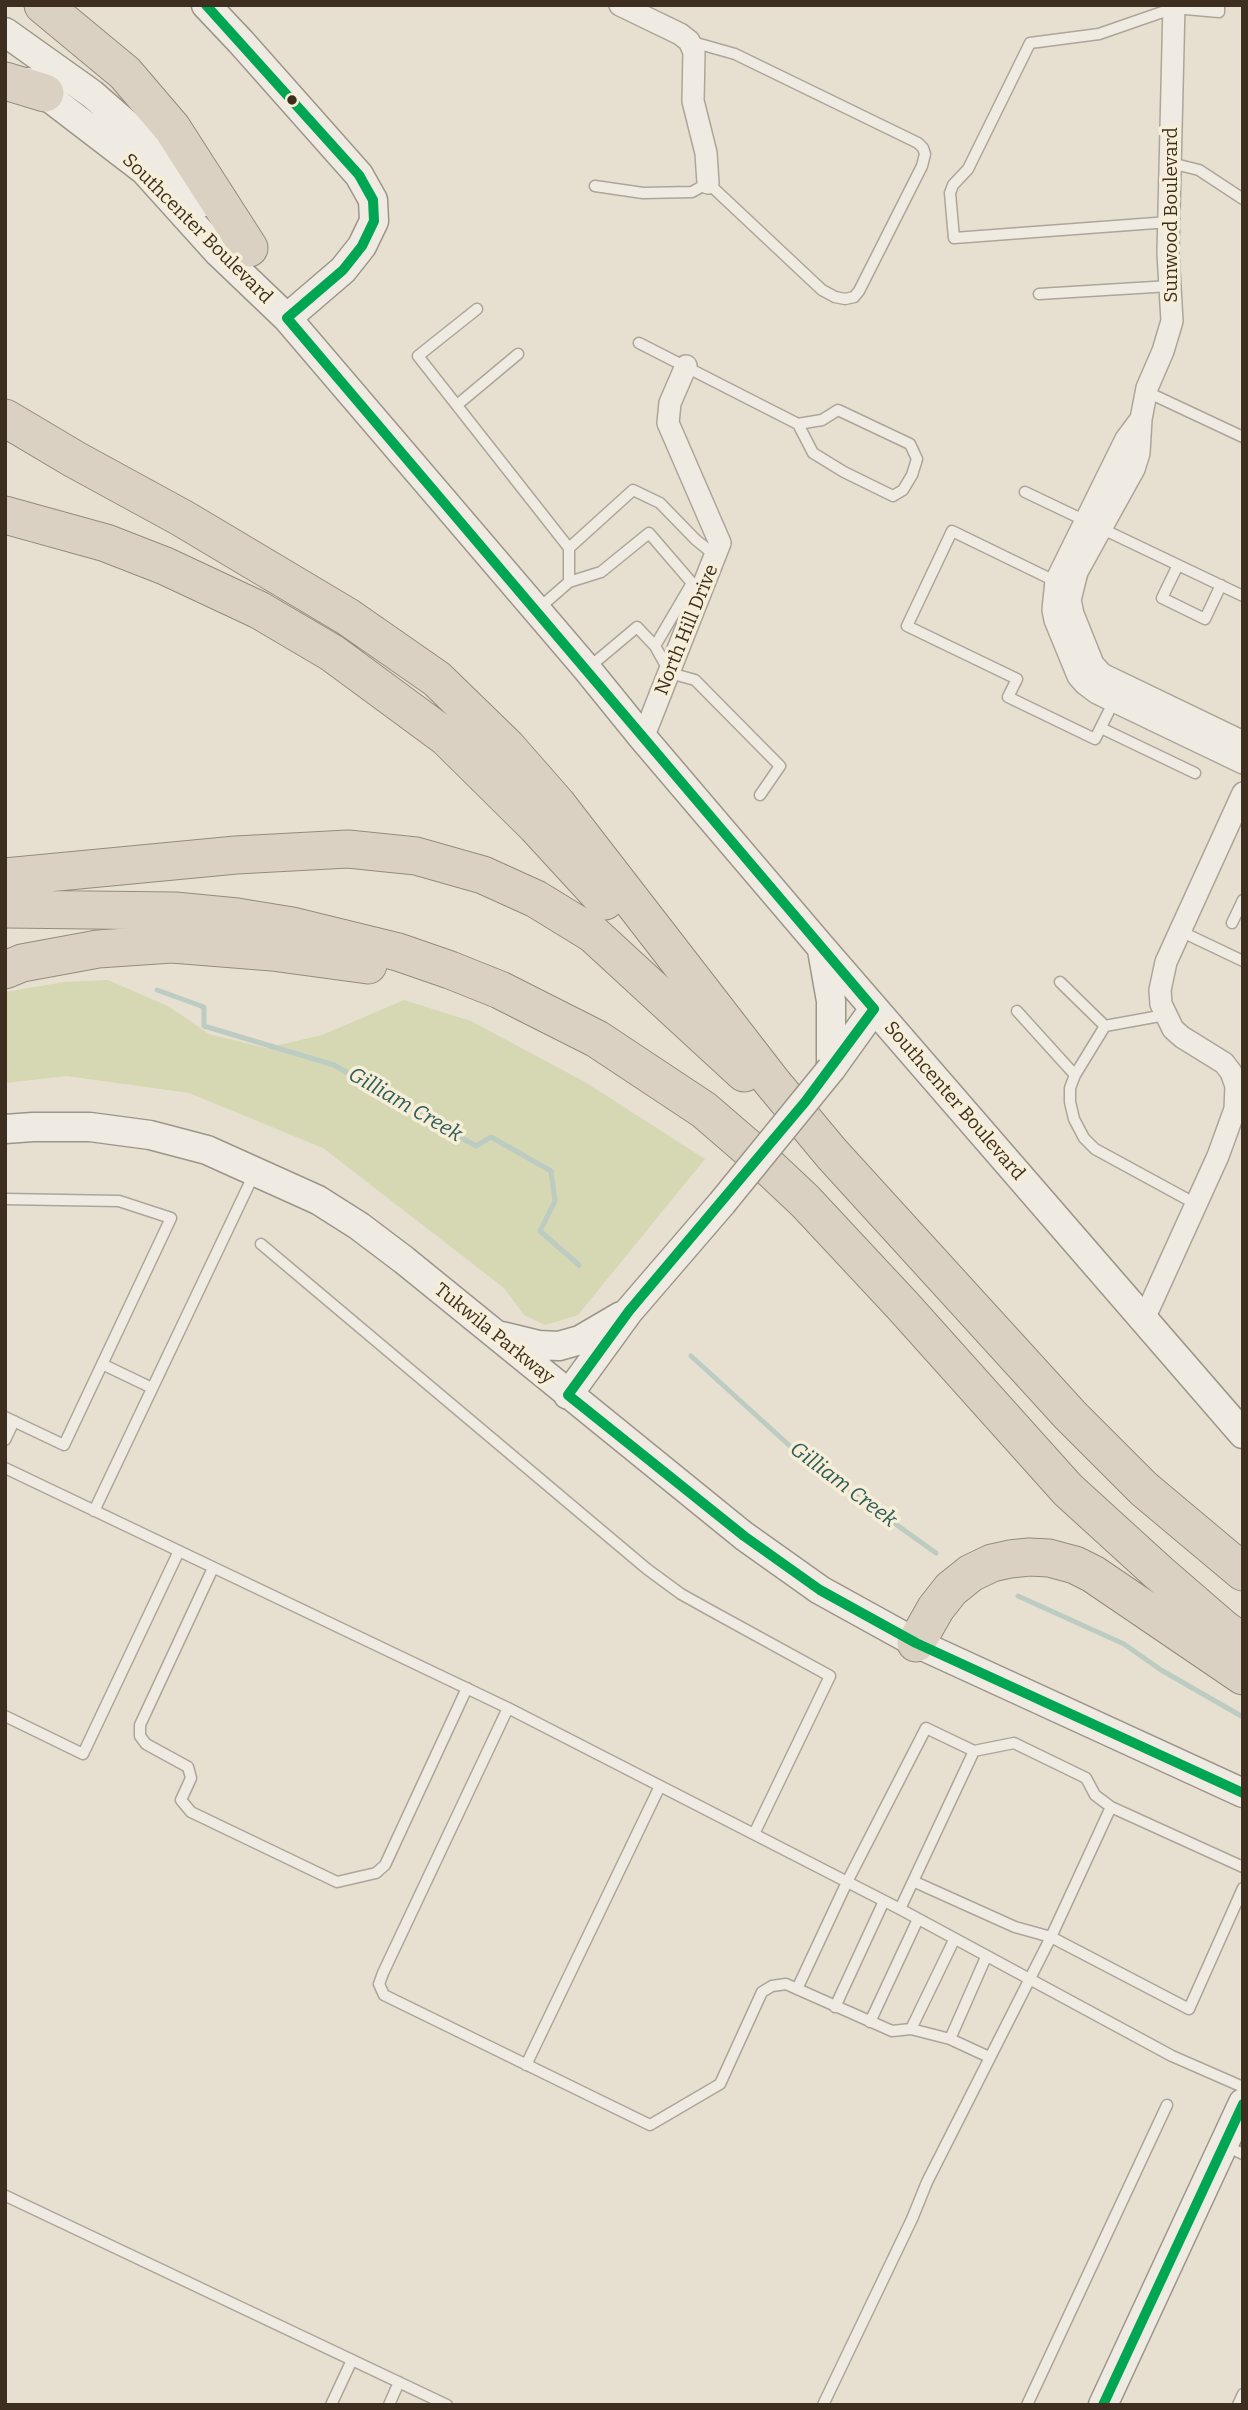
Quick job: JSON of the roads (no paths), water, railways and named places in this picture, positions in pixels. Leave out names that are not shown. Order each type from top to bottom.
[{"type":"highway","points":[[43,5],[125,73],[172,128],[249,248]]},
{"type":"highway","points":[[5,81],[45,93]]},
{"type":"highway","points":[[5,392],[182,518]]},
{"type":"highway","points":[[5,418],[182,518],[348,617],[437,679],[507,747],[557,804],[772,1082],[832,1154],[1070,1415],[1143,1489],[1243,1572]]},
{"type":"highway","points":[[5,515],[106,543],[165,566],[259,610],[332,653],[446,737],[536,826],[772,1082]]},
{"type":"highway","points":[[5,877],[236,855],[348,849],[416,856],[483,875],[536,899],[593,934],[832,1154]]},
{"type":"highway","points":[[5,909],[175,911],[237,917],[347,938],[450,970],[500,990],[597,1039],[704,1110],[755,1154],[805,1201],[886,1287],[1068,1490],[1158,1572],[1225,1630],[1243,1642]]},
{"type":"highway","points":[[5,917],[67,909]]},
{"type":"highway","points":[[5,970],[22,963],[98,949],[172,944],[272,952],[366,965],[472,1001],[562,1043],[755,1154]]},
{"type":"highway","points":[[916,1643],[936,1608],[951,1589],[971,1573],[992,1563],[1010,1559],[1049,1558],[1093,1574],[1243,1676]]},
{"type":"main road","points":[[206,5],[359,175],[373,200],[374,220],[362,246],[343,270],[286,318]]},
{"type":"main road","name":"Southcenter Boulevard","points":[[5,32],[92,94],[161,154],[249,248],[286,318]]},
{"type":"main road","name":"Southcenter Boulevard","points":[[5,66],[45,93],[145,170],[219,253],[286,318],[874,1009],[1243,1434]]},
{"type":"main road","points":[[821,947],[831,1001],[831,1069]]},
{"type":"main road","points":[[568,1395],[629,1311],[722,1203],[831,1069],[874,1009]]},
{"type":"main road","name":"Tukwila Parkway","points":[[5,1129],[90,1127],[150,1135],[207,1150],[318,1200],[359,1226],[784,1567],[840,1602],[916,1643],[1243,1793]]},
{"type":"main road","points":[[492,1333],[539,1345],[559,1346],[580,1340],[629,1311]]},
{"type":"main road","points":[[1103,2405],[1233,2149],[1243,2103]]},
{"type":"street","points":[[620,5],[689,41],[694,52],[693,102],[706,153],[709,183]]},
{"type":"street","name":"Sunwood Boulevard","points":[[1064,585],[1077,572],[1093,524],[1134,469],[1139,453],[1146,392],[1172,321],[1169,222],[1174,7]]},
{"type":"street","name":"North Hill Drive","points":[[643,738],[720,543],[668,423],[670,403],[686,366]]},
{"type":"street","points":[[1064,585],[1093,664],[1117,693],[1243,763]]},
{"type":"street","points":[[1117,693],[1243,742]]},
{"type":"street","points":[[1144,1319],[1227,1134],[1239,1101],[1235,1081],[1224,1063],[1173,1029],[1161,1003],[1162,977],[1243,793]]},
{"type":"lane","points":[[1169,222],[954,238],[950,193],[953,185],[968,169],[1030,43],[1100,34],[1174,7],[1219,12],[1219,5]]},
{"type":"lane","points":[[595,186],[643,193],[692,192],[709,183],[822,289],[835,297],[845,299],[854,297],[859,291],[922,166],[925,154],[918,142],[747,60],[689,41]]},
{"type":"lane","points":[[1171,163],[1199,170],[1243,199]]},
{"type":"lane","points":[[1039,293],[1170,286]]},
{"type":"lane","points":[[477,309],[418,356],[569,548],[569,582]]},
{"type":"lane","points":[[639,343],[798,424],[813,453],[893,496],[903,490],[912,475],[917,459],[910,444],[838,411],[822,420],[798,424]]},
{"type":"lane","points":[[457,405],[519,354]]},
{"type":"lane","points":[[1146,392],[1243,437]]},
{"type":"lane","points":[[569,548],[633,490],[660,503],[696,540],[716,556]]},
{"type":"lane","points":[[1025,492],[1243,596]]},
{"type":"lane","points":[[1064,585],[952,531],[906,626],[1017,679],[1008,697],[1095,739],[1117,693]]},
{"type":"lane","points":[[537,610],[569,582],[601,572],[649,533],[692,583],[655,646]]},
{"type":"lane","points":[[1178,565],[1162,598],[1205,619],[1221,585]]},
{"type":"lane","points":[[587,669],[637,627],[655,646],[670,673],[695,680],[780,766],[760,795]]},
{"type":"lane","points":[[1101,728],[1195,774]]},
{"type":"lane","points":[[1232,923],[1243,900]]},
{"type":"lane","points":[[1180,931],[1243,961]]},
{"type":"lane","points":[[1060,982],[1105,1026]]},
{"type":"lane","points":[[1017,1011],[1075,1075]]},
{"type":"lane","points":[[1165,1015],[1105,1026],[1075,1075],[1070,1088],[1070,1102],[1074,1119],[1084,1138],[1095,1149],[1196,1204]]},
{"type":"lane","points":[[94,1511],[256,1170]]},
{"type":"lane","points":[[5,1199],[119,1201],[172,1217],[64,1445],[10,1419],[5,1440]]},
{"type":"lane","points":[[261,1244],[647,1569],[681,1594],[830,1676],[754,1833]]},
{"type":"lane","points":[[102,1364],[152,1388]]},
{"type":"lane","points":[[5,1468],[508,1708],[900,1909],[1172,2056],[1243,2087]]},
{"type":"lane","points":[[5,1716],[83,1754],[179,1551]]},
{"type":"lane","points":[[213,1568],[141,1725],[140,1736],[146,1744],[188,1767],[191,1778],[181,1800],[191,1812],[337,1882],[376,1873],[385,1865],[467,1688]]},
{"type":"lane","points":[[508,1708],[383,1973],[379,1984],[384,1995],[650,2125],[720,2084],[762,1993],[772,1986],[786,1984],[892,2031],[911,2029],[950,2039],[989,2057]]},
{"type":"lane","points":[[797,1989],[926,1728],[974,1751],[1014,1743],[1086,1777],[1095,1795],[1111,1807],[1243,1867]]},
{"type":"lane","points":[[900,1909],[915,1882],[974,1751]]},
{"type":"lane","points":[[526,2065],[660,1786]]},
{"type":"lane","points":[[823,2405],[989,2057],[1051,1937],[1111,1807]]},
{"type":"lane","points":[[915,1882],[1015,1927],[1051,1937],[1189,2009],[1243,1888]]},
{"type":"lane","points":[[835,2007],[884,1901]]},
{"type":"lane","points":[[870,2022],[918,1919]]},
{"type":"lane","points":[[911,2029],[954,1940]]},
{"type":"lane","points":[[950,2039],[986,1957]]},
{"type":"lane","points":[[1027,2405],[1167,2105]]},
{"type":"lane","points":[[5,2196],[446,2405]]},
{"type":"lane","points":[[331,2405],[352,2360]]},
{"type":"lane","points":[[389,2405],[399,2382]]},
{"type":"lane","points":[[1238,2405],[1243,2394]]},
{"type":"waterway","name":"Gilliam Creek","points":[[157,990],[204,1007],[204,1026],[334,1065],[476,1146],[491,1137],[551,1171],[555,1201],[540,1231],[579,1265]]},
{"type":"waterway","name":"Gilliam Creek","points":[[691,1356],[802,1457],[936,1553]]},
{"type":"waterway","name":"Gilliam Creek","points":[[1018,1596],[1124,1644],[1161,1670],[1243,1717]]}]
